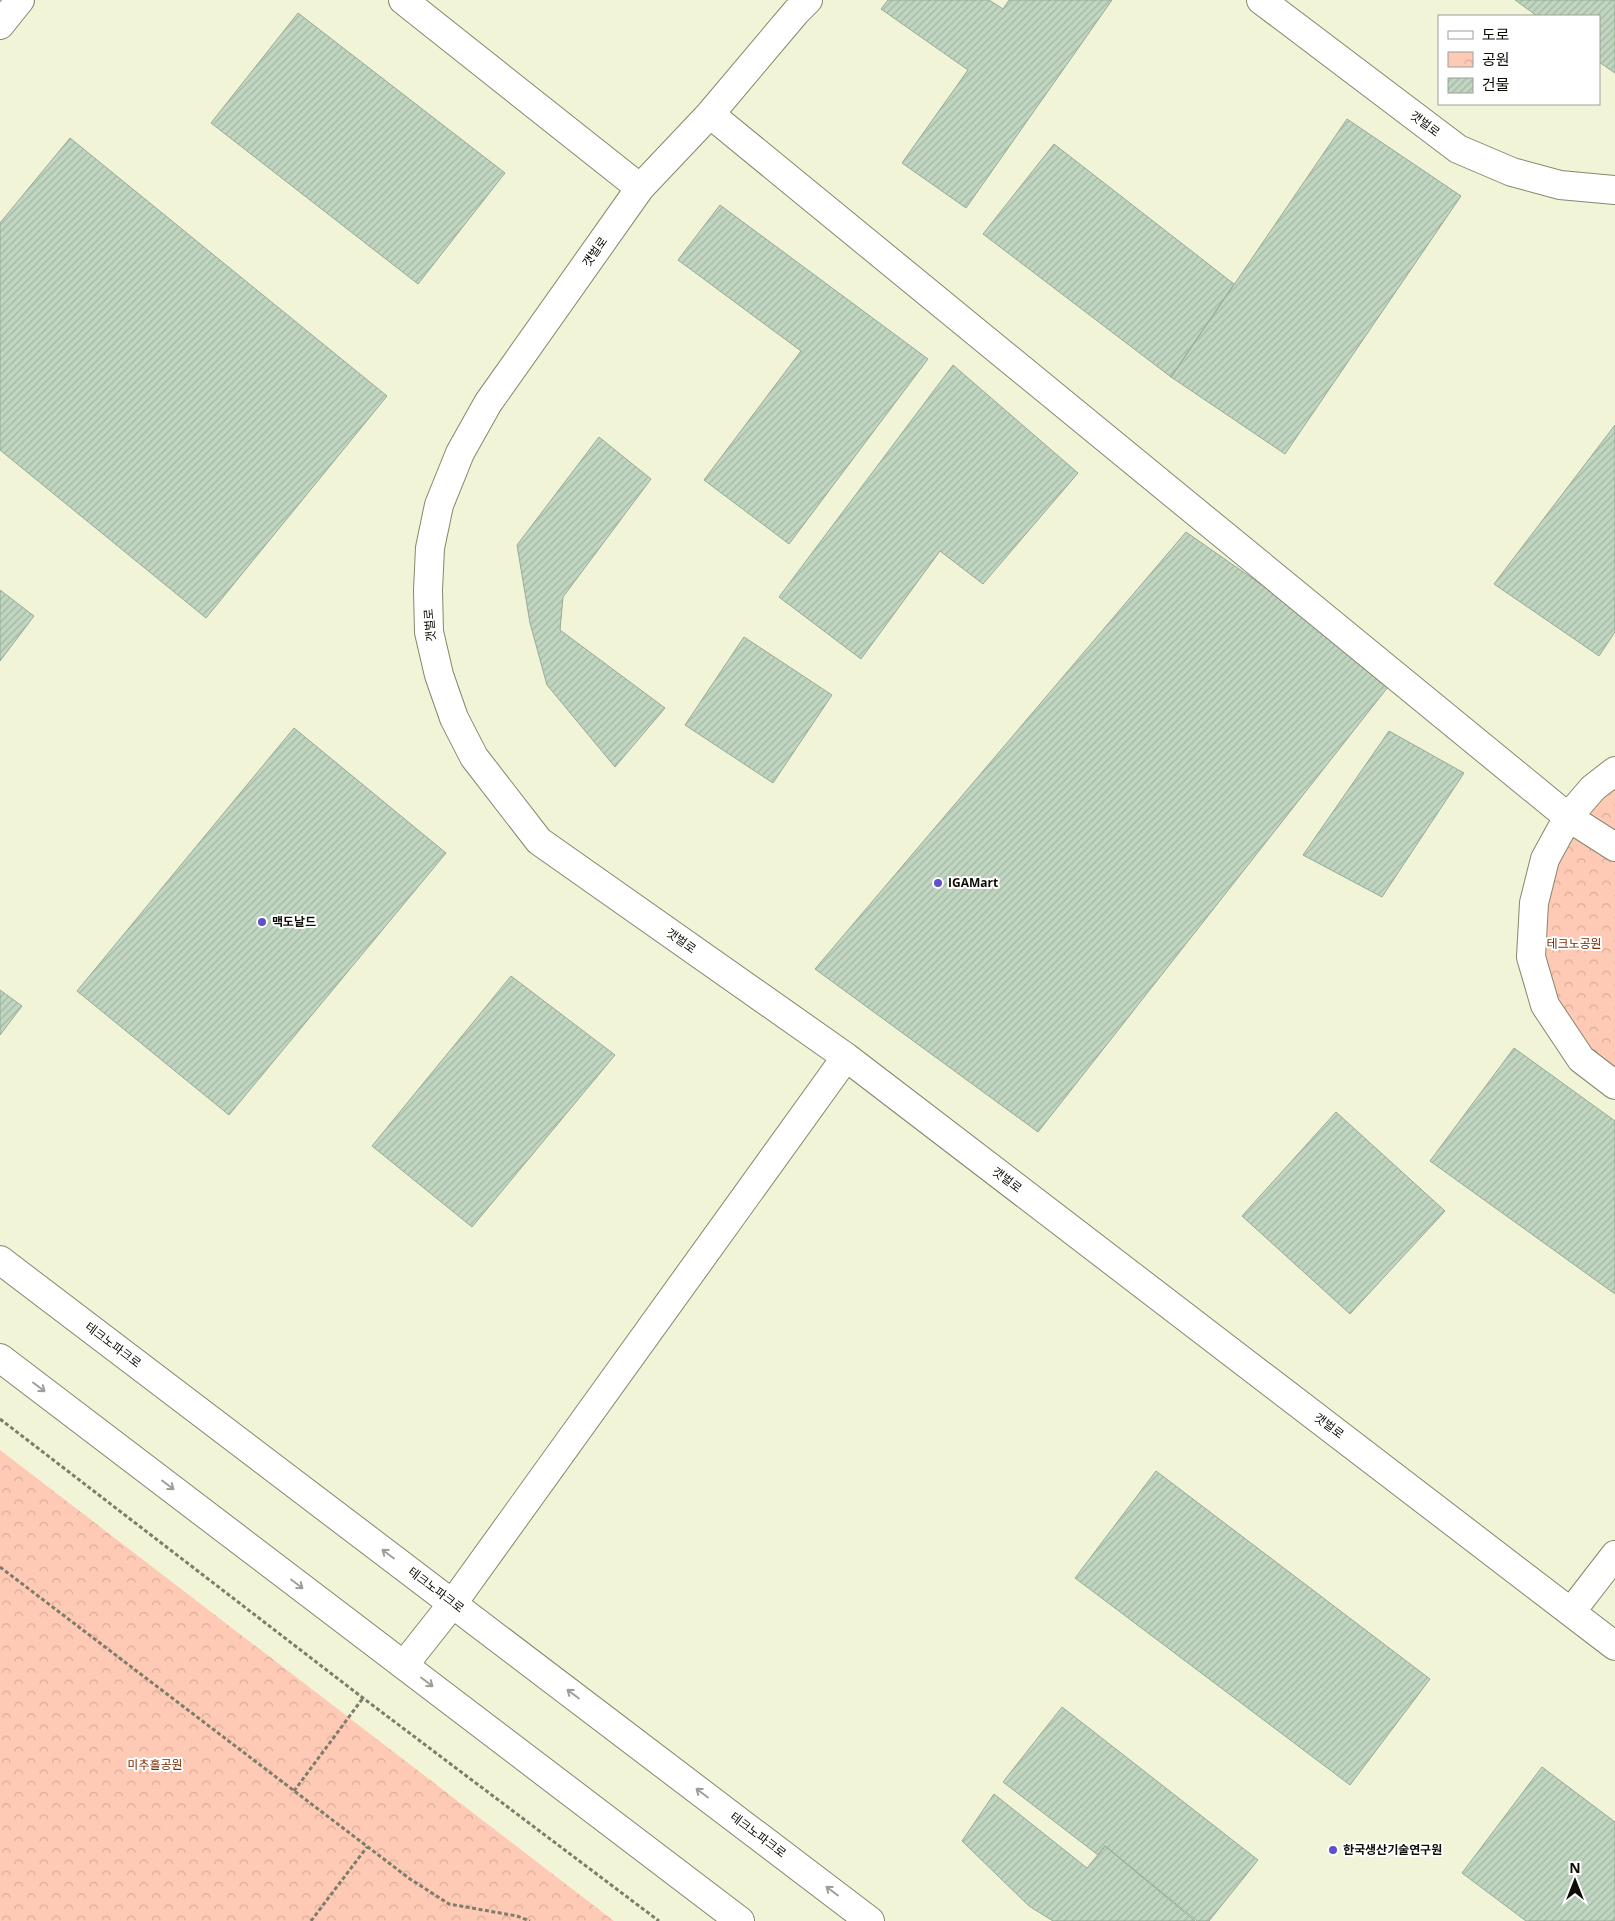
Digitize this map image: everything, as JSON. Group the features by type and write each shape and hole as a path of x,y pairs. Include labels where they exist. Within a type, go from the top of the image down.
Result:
{"street":[{"path":"0,25 20,0"},
{"path":"404,0 640,188"},
{"name":"갯벌로","path":"808,0 710,114 640,188 488,403 460,453 439,505 430,548 428,590 429,632 454,718 474,757 539,841 846,1057 1615,1646"},
{"name":"갯벌로","path":"1261,0 1458,149 1512,172 1550,182 1615,190"},
{"path":"710,114 1568,817 1615,847"},
{"path":"1615,771 1593,788 1568,817 1545,860 1534,903 1531,957 1544,1005 1581,1059 1615,1086"},
{"path":"404,1665 453,1603 846,1057"},
{"name":"테크노파크로","path":"0,1260 870,1921"},
{"path":"0,1358 740,1921"},
{"path":"1571,1612 1615,1555"}],"path":[{"path":"0,1419 363,1698 659,1921"},
{"path":"0,1567 410,1879 449,1904 517,1916 530,1921"},
{"path":"294,1791 363,1698"},
{"path":"310,1921 367,1847"}],"green space":[{"name":"테크노공원","path":"1615,771 1615,1085 1545,1005 1545,859"},
{"name":"미추홀공원","path":"0,1450 614,1921 0,1921"}],"building":[{"path":"888,0 989,0 1003,9 1009,0 1112,0 966,208 902,163 968,70 881,9"},
{"path":"1515,0 1615,0 1615,73 1600,63 1600,15 1536,15"},
{"path":"298,13 505,173 418,284 211,123"},
{"path":"1347,119 1461,196 1285,454 1171,377"},
{"path":"70,138 387,396 206,618 0,450 0,223"},
{"path":"1054,144 1234,284 1171,377 983,234"},
{"path":"720,205 928,359 789,544 704,480 801,351 678,260"},
{"path":"953,365 1078,473 983,584 940,551 861,659 779,597"},
{"path":"1615,425 1615,632 1599,656 1494,584"},
{"path":"599,437 651,479 563,597 560,630 665,708 615,767 547,685 530,623 517,545"},
{"path":"1186,532 1395,678 1038,1132 815,969"},
{"path":"0,590 34,616 0,661"},
{"path":"744,637 832,695 773,783 685,725"},
{"name":"맥도날드","path":"294,728 446,853 229,1115 77,991"},
{"path":"1389,731 1464,773 1382,897 1303,855"},
{"path":"511,976 615,1055 472,1227 372,1146"},
{"path":"0,990 22,1006 0,1035"},
{"path":"1514,1048 1615,1121 1615,1294 1430,1161"},
{"path":"1336,1112 1445,1211 1350,1314 1242,1216"},
{"path":"1156,1471 1430,1679 1350,1785 1075,1578"},
{"path":"1062,1707 1258,1860 1209,1921 1197,1921 1105,1846 1098,1855 1003,1782"},
{"path":"1542,1767 1615,1822 1615,1921 1526,1921 1462,1873"},
{"path":"994,1794 1087,1868 1105,1846 1195,1921 1053,1921 1029,1906 962,1841"}],"place":[{"name":"IGAMart","path":"938,883"},
{"name":"맥도날드","path":"262,922"},
{"name":"한국생산기술연구원","path":"1333,1850"}]}
